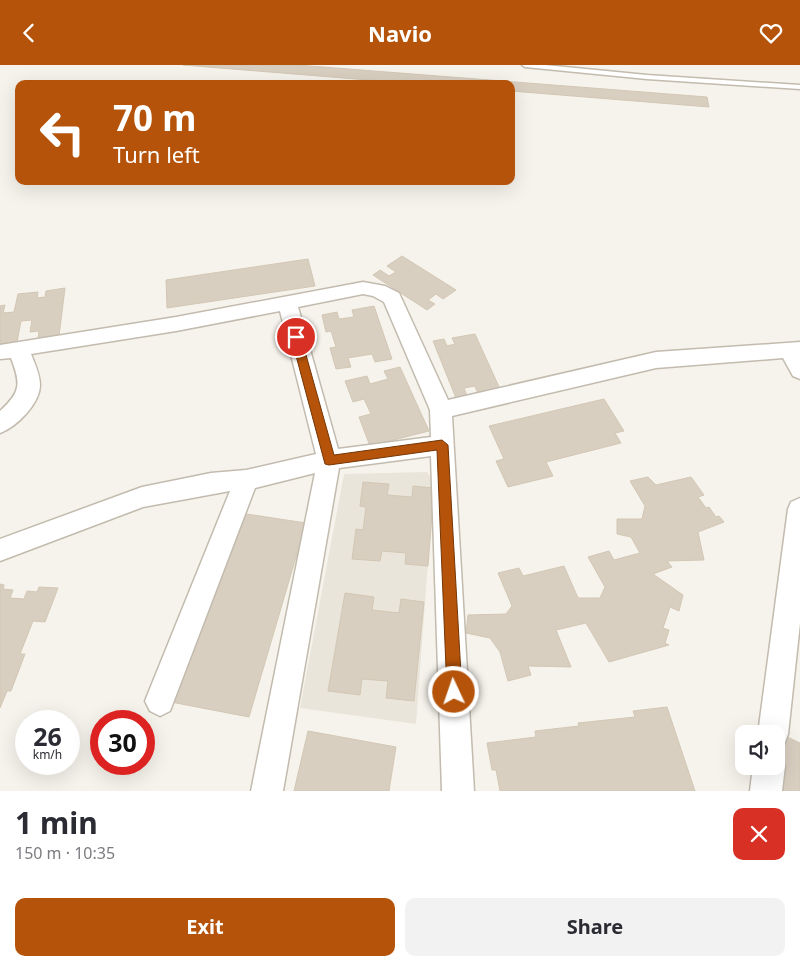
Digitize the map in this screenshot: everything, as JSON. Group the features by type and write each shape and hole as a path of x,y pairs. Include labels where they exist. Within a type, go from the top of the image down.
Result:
{"street":[{"path":"0,424 19,407 30,392 30,381 9,351 176,324 363,288 378,291 392,298 440,410 459,790"},
{"path":"267,791 329,460 287,302"},
{"path":"440,410 656,360 795,350 800,371"},
{"path":"0,550 142,497 211,483 246,480 329,460 442,445"},
{"path":"160,701 246,480"},
{"path":"774,725 800,508"},
{"path":"766,791 768,775"}],"lane":[{"path":"525,65 647,77 800,87"}],"shaded area":[{"path":"427,472 434,482 416,724 300,708 344,474"}],"building":[{"path":"183,65 297,65 489,80 368,80"},
{"path":"515,82 707,97 709,107 515,91"},
{"path":"402,256 456,290 443,299 436,294 428,300 435,304 427,310 373,275 380,270 389,276 396,272 387,266"},
{"path":"308,259 315,286 167,308 166,280"},
{"path":"65,288 59,336 38,339 39,331 30,332 32,320 21,321 17,342 0,344 0,306 5,305 3,313 14,312 18,294 38,292 37,298 45,297 46,291"},
{"path":"374,306 392,359 375,362 372,354 348,358 351,367 336,369 330,348 336,347 331,331 326,332 322,315 337,312 339,319 354,317 352,310"},
{"path":"475,334 500,389 478,394 475,386 464,388 467,396 456,398 433,341 444,339 447,346 455,344 452,338"},
{"path":"400,367 429,431 370,446 359,417 371,414 364,399 353,402 345,381 367,376 370,384 388,379 384,371"},
{"path":"604,399 624,431 615,433 621,443 546,462 553,476 508,487 496,461 504,459 489,426"},
{"path":"648,477 656,485 691,477 704,495 698,497 706,508 709,507 716,517 719,516 724,522 698,532 704,560 667,561 672,567 653,574 683,595 679,611 670,607 663,628 669,630 665,643 669,645 609,662 586,623 556,630 571,667 528,666 531,675 508,681 500,652 490,638 466,633 468,615 506,614 512,606 498,573 519,568 523,576 564,566 578,598 600,598 605,587 588,557 609,551 614,560 640,553 631,537 617,534 617,519 642,519 645,506 630,481"},
{"path":"363,482 389,484 387,495 412,497 413,486 434,488 428,566 405,564 406,553 382,551 380,561 352,559 356,529 363,530 366,507 360,506"},
{"path":"240,513 306,523 249,717 171,702"},
{"path":"0,584 4,585 3,589 13,590 10,598 24,599 27,591 37,592 39,587 58,588 45,622 33,621 20,654 25,654 11,691 7,691 0,708"},
{"path":"345,593 374,597 372,610 399,613 401,599 424,602 414,701 386,698 388,681 362,679 360,695 328,691"},
{"path":"667,707 695,791 500,791 496,770 492,770 487,743 536,737 535,731 579,726 578,723 635,717 633,711"},
{"path":"308,731 396,747 389,791 294,791"},
{"path":"785,736 800,743 800,791 776,791 779,775 785,775"}],"route":[{"path":"296,337 329,460 442,445 454,692"}]}
